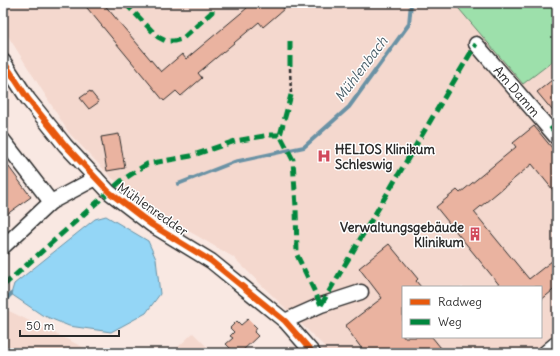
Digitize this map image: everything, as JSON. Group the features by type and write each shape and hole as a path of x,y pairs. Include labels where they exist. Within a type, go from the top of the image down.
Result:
{"street":[{"name":"Am Damm","path":"476,44 557,138"},
{"name":"Mühlenredder","path":"3,61 28,99 65,145 109,192 152,225 211,261 285,321 313,353"},
{"path":"3,140 51,202"},
{"path":"3,247 51,202 96,178"},
{"path":"285,321 321,305 361,292"},
{"path":"545,353 557,344"}],"path":[{"path":"290,68 291,95"}],"shaded area":[{"name":"HELIOS Klinikum Schleswig","path":"3,3 454,3 523,84 557,58 557,353 317,353 325,347 233,257 158,213 112,178 69,133 3,28"},
{"path":"3,308 95,353 3,353"},
{"path":"193,333 213,353 172,353"}],"green space":[{"path":"454,3 557,3 557,58 523,84"}],"water":[{"path":"106,216 148,241 156,259 160,294 146,313 111,332 69,326 42,315 11,294 14,284 95,219"}],"building":[{"path":"83,3 103,3 161,72 182,54 186,59 247,8 243,3 279,3 284,9 263,27 259,22 198,73 202,78 181,96 176,91 164,101"},
{"path":"557,76 557,116 537,92"},
{"path":"90,91 99,102 89,109 80,98"},
{"name":"Verwaltungsgebäude Klinikum","path":"534,126 557,154 557,195 532,164 474,212 529,279 557,257 557,287 542,299 542,286 500,286 436,207 457,190 460,193 516,147 513,143"},
{"path":"119,134 125,168 107,171 101,137"},
{"path":"3,159 31,197 3,217"},
{"path":"389,244 418,279 416,281 420,286 402,286 402,338 433,338 445,353 365,353 345,326 382,298 359,268"},
{"path":"248,319 257,328 254,332 258,336 240,353 235,353 226,344 233,338 230,336 234,332 230,328 237,321 241,325"}],"waterway":[{"name":"Mühlenbach","path":"178,184 234,162 304,147 349,107 409,24 411,3"},
{"path":"3,302 11,294"}],"marked path":[{"path":"125,3 158,37 166,41 182,39 212,12 212,3"},
{"path":"290,41 290,68"},
{"path":"321,305 476,44"},
{"path":"291,95 280,135 293,160 297,255 321,305"},
{"path":"550,130 557,125"},
{"path":"3,286 121,181 147,164 191,156 235,141 270,135 280,135"}],"cycle path":[{"path":"3,61 28,99 65,145 109,192 152,225 211,261 285,321 313,353"}],"place":[{"name":"HELIOS Klinikum Schleswig","path":"324,156"},
{"name":"Verwaltungsgebäude Klinikum","path":"475,234"}]}
